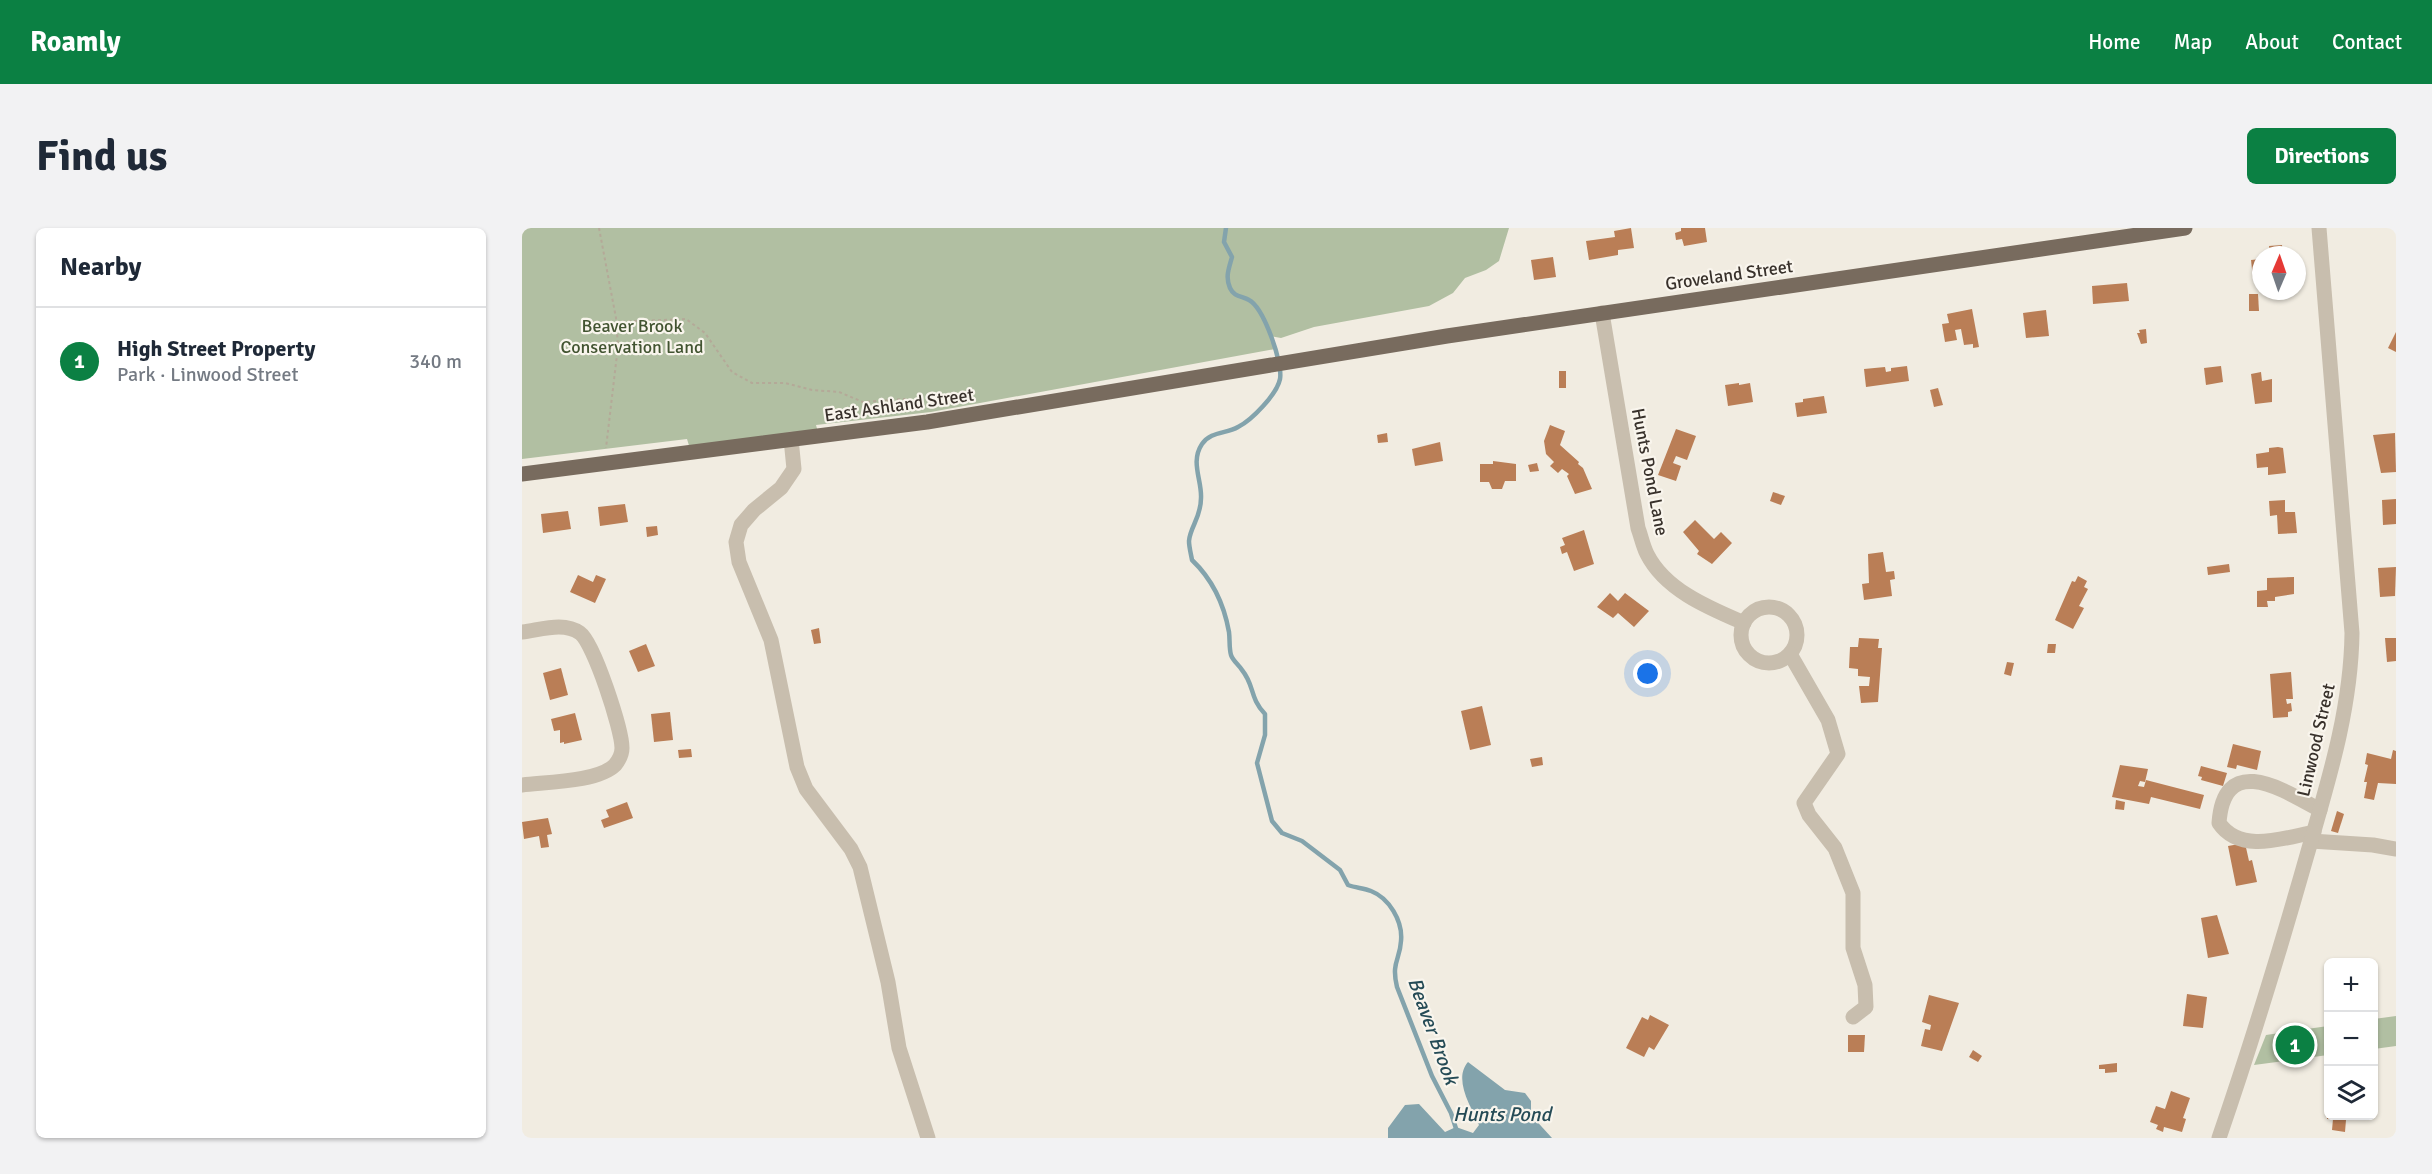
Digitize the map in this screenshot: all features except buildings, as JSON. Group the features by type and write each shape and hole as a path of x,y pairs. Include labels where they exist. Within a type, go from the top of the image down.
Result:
{"main road":[{"name":"Groveland Street","path":"1280,363 1602,313 2184,228"},
{"name":"East Ashland Street","path":"522,474 927,422 1280,363"}],"street":[{"name":"Linwood Street","path":"2219,1138 2275,966 2320,810 2348,698 2352,633 2319,228"},
{"name":"Hunts Pond Lane","path":"1602,313 1638,528 1647,555 1668,580 1698,603 1744,624"},
{"path":"791,439 794,469 781,488 754,510 741,525 736,542 739,562 771,640 797,767 806,789 851,849 860,867 888,982 899,1048 928,1138"},
{"path":"1762,608 1780,609 1788,614 1797,628 1795,646 1790,654 1775,663 1758,661 1745,649 1741,632 1744,624 1754,612 1762,608"},
{"path":"522,632 562,627 571,628 586,639 594,653 620,733 622,750 615,764 601,773 522,785"},
{"path":"1790,654 1828,720 1838,754 1804,803 1809,815 1835,848 1853,893 1853,948 1866,985 1866,1007 1853,1017"},
{"path":"2320,810 2282,789 2250,782 2234,783 2227,789 2222,801 2219,823 2223,828 2251,841 2262,843 2312,836 2396,849"}],"path":[{"path":"599,228 616,322 618,346 607,430 606,463"},
{"path":"616,322 686,319 705,333 732,372 752,383 784,383 812,390 838,392 853,400 864,402 904,399 919,406 927,422"}],"green space":[{"name":"Beaver Brook Conservation Land","path":"522,228 1509,228 1499,261 1486,270 1465,278 1453,293 1429,306 1314,327 1281,338 1270,336 1275,349 931,412 816,425 819,436 691,452 687,439 522,459"},
{"path":"2396,1016 2396,1046 2378,1048 2378,1018"},
{"path":"2324,1027 2324,1056 2254,1065 2266,1035"}],"water":[{"name":"Hunts Pond","path":"1468,1062 1505,1090 1525,1093 1531,1101 1531,1115 1552,1138 1388,1138 1388,1128 1405,1105 1419,1104 1445,1132 1456,1127 1473,1133 1479,1125 1468,1102 1462,1076"}],"waterway":[{"name":"Beaver Brook","path":"1226,228 1224,242 1232,257 1228,272 1230,288 1238,296 1249,300 1261,313 1279,361 1280,379 1269,399 1250,419 1233,429 1210,437 1202,444 1197,458 1201,498 1189,541 1192,560 1206,575 1216,593 1227,622 1231,655 1249,681 1256,702 1265,714 1265,735 1257,763 1272,821 1282,833 1302,841 1340,870 1348,885 1378,894 1394,911 1401,933 1395,972 1397,987 1432,1076 1451,1113 1459,1138"}],"place":[{"name":"High Street Property","path":"2295,1045"}]}
